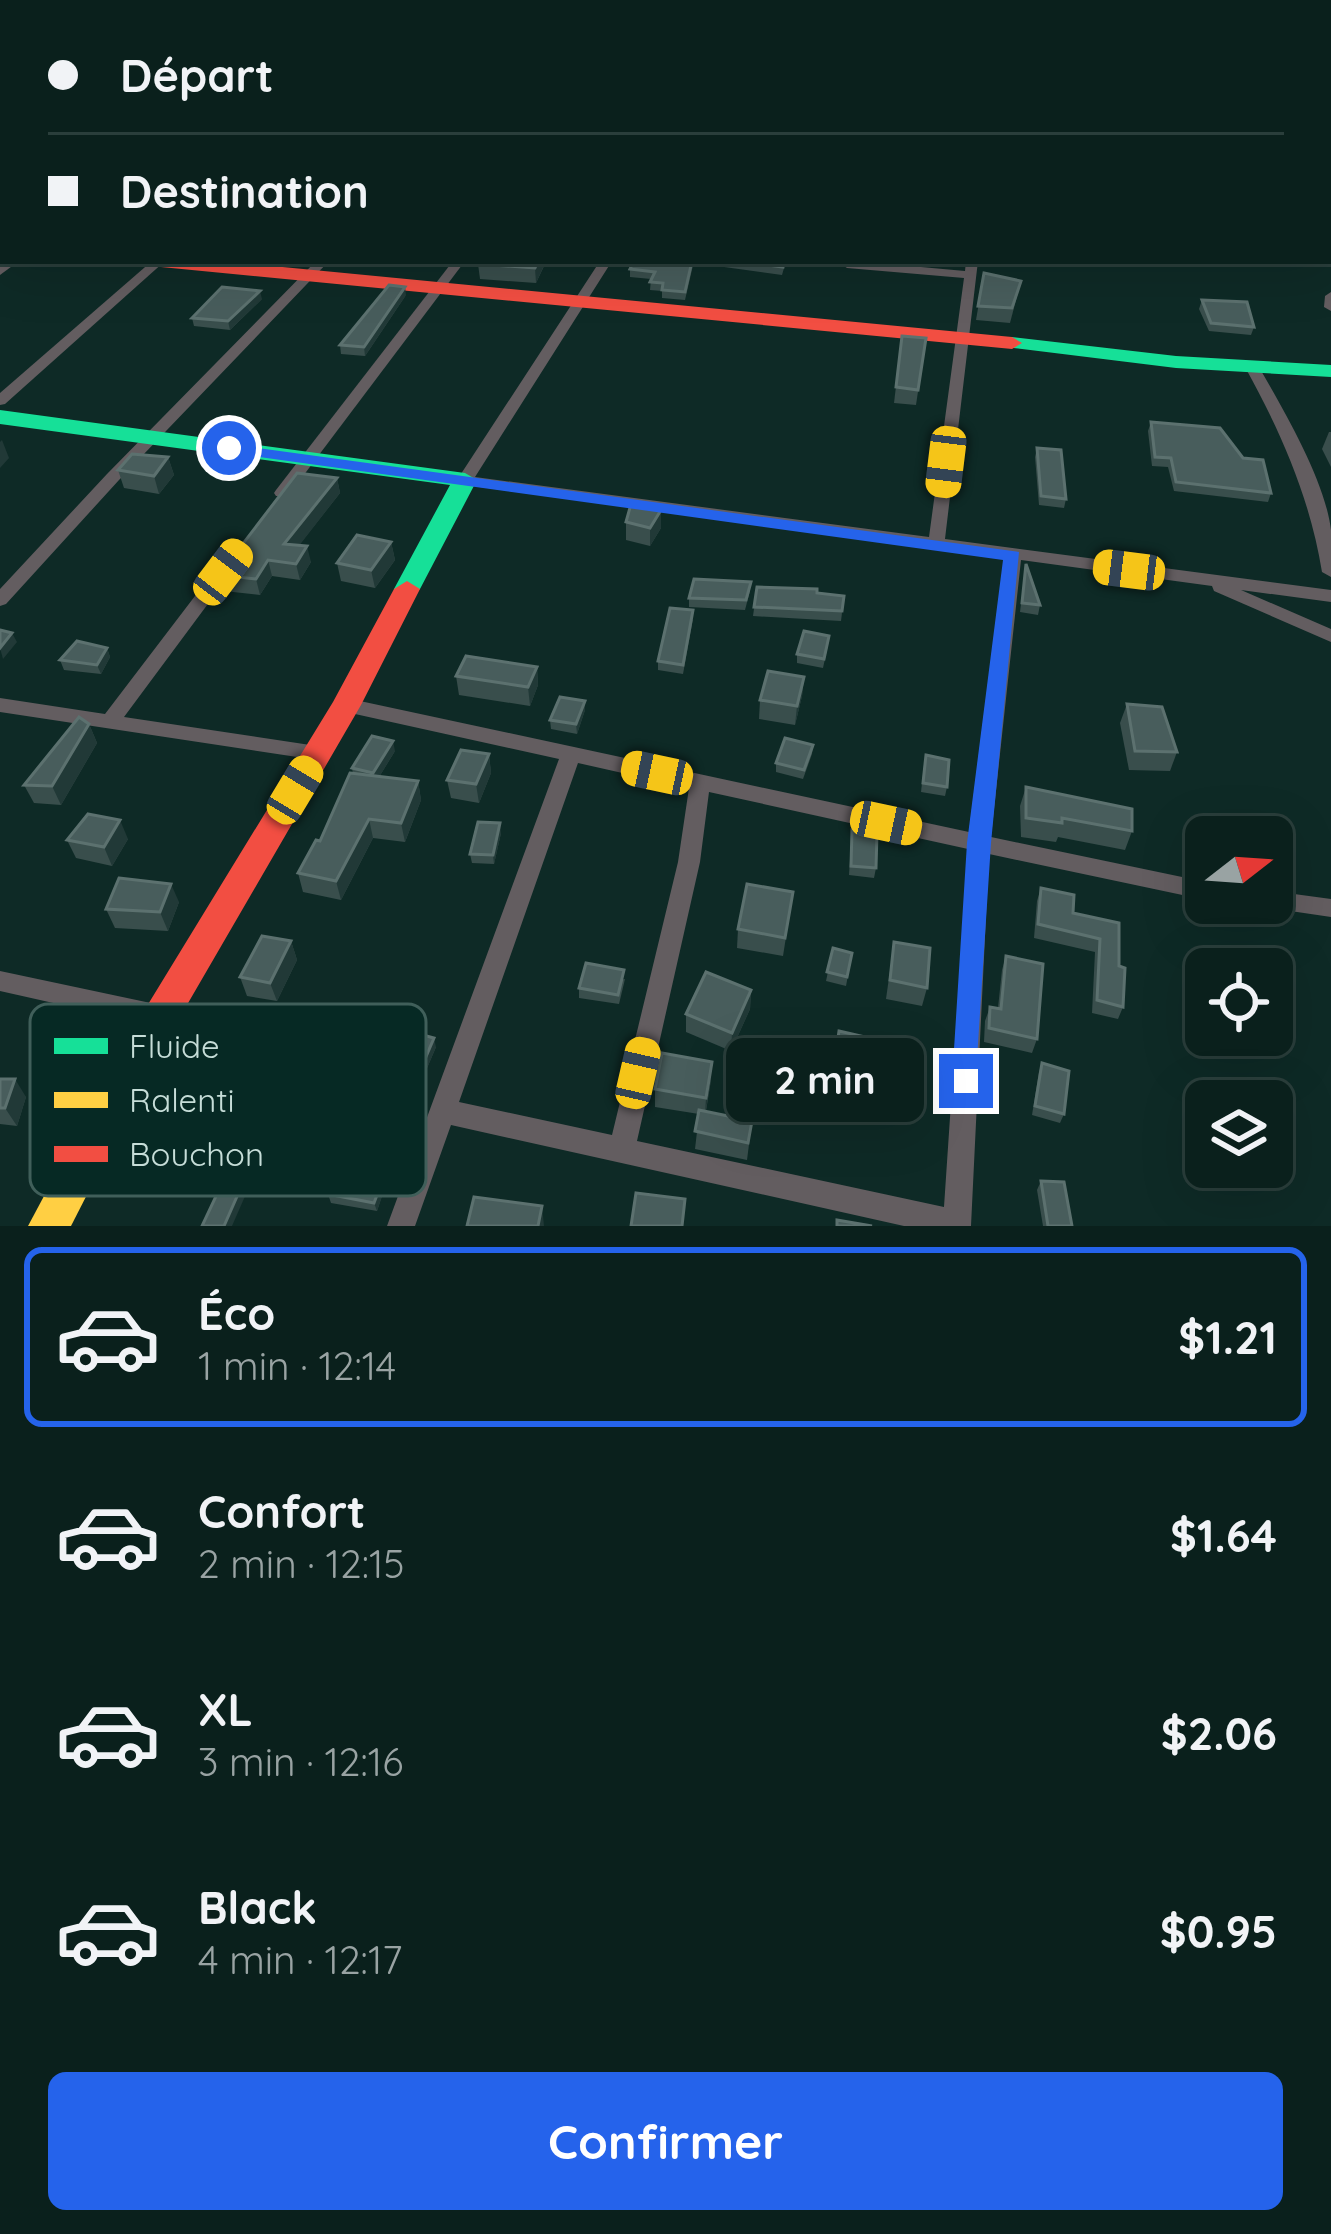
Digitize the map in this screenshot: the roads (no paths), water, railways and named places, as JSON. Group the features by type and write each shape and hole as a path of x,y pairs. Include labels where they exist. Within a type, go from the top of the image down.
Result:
{"street":[{"path":"0,401 157,264"},
{"path":"227,264 317,268 439,288 1331,371"},
{"path":"266,515 457,264"},
{"path":"167,1004 346,705 465,480 604,264"},
{"path":"847,264 971,268 936,545"},
{"path":"0,600 317,268"},
{"path":"1331,296 1331,307"},
{"path":"1252,367 1291,434 1331,572"},
{"path":"0,417 1331,596"},
{"path":"110,722 251,534"},
{"path":"444,1112 957,1225 979,843 1013,556"},
{"path":"1206,580 1331,636"},
{"path":"0,705 317,753"},
{"path":"346,705 1185,887"},
{"path":"426,1160 571,754"},
{"path":"621,1152 688,862 700,782"},
{"path":"1293,903 1331,908"},
{"path":"0,981 105,1004"},
{"path":"50,1226 66,1196"},
{"path":"401,1226 412,1196"}]}
